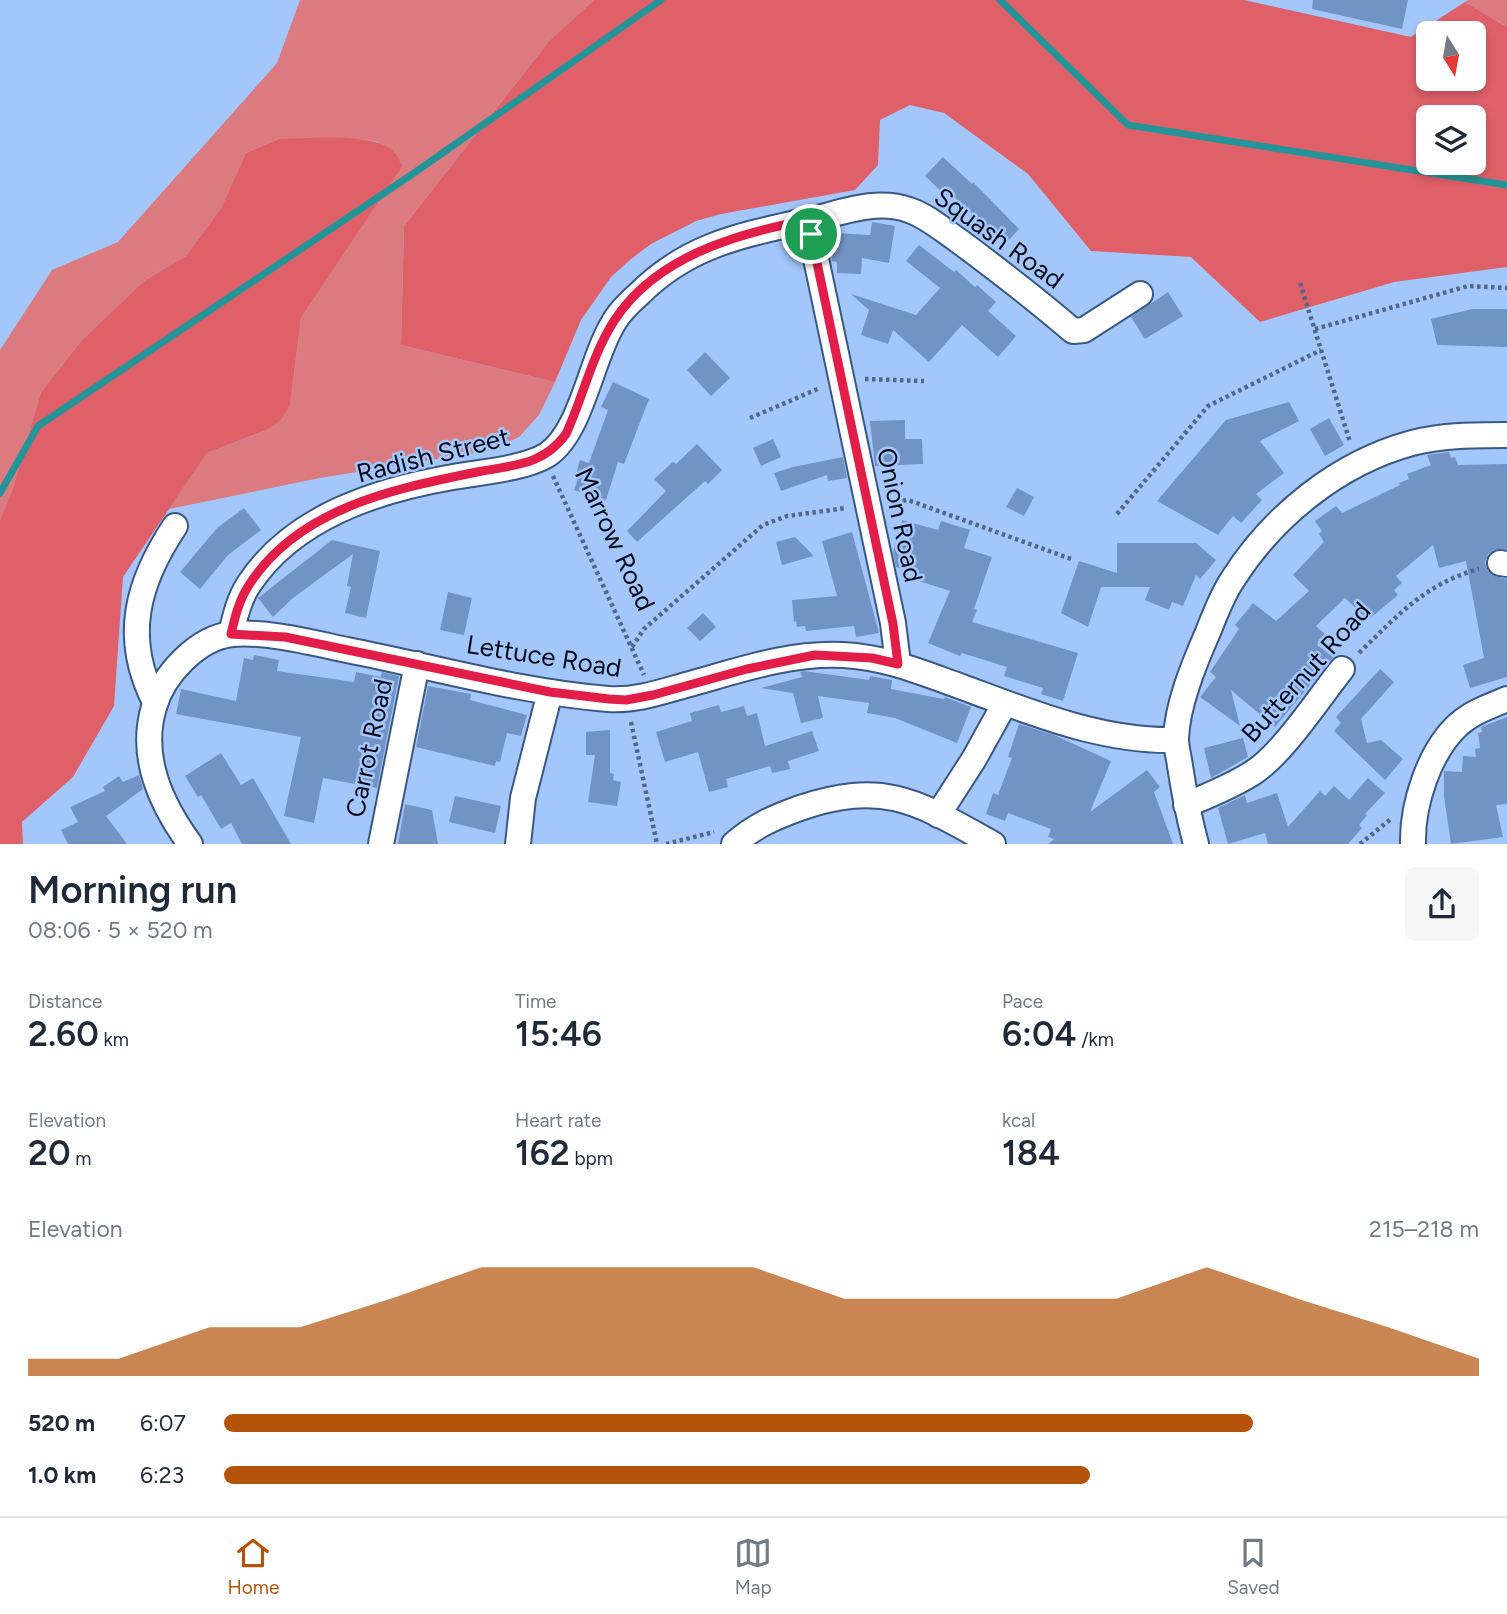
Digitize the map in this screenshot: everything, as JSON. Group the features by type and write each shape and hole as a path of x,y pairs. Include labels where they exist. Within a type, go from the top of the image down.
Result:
{"street":[{"name":"Squash Road","path":"808,220 874,206 895,205 912,211 1017,283 1073,331 1084,330 1140,294"},
{"name":"Onion Road","path":"808,220 893,624 898,664"},
{"name":"Marrow Road","path":"544,456 557,447 566,434 600,349 615,320 649,283 670,266 730,239 770,227 808,220"},
{"path":"1196,844 1186,805 1176,740 1189,678 1232,580 1279,522 1327,483 1357,465 1412,443 1449,436 1507,435"},
{"name":"Radish Street","path":"231,634 237,609 248,586 270,556 313,523 401,489 520,465 544,456"},
{"path":"155,702 145,681 140,661 139,608 143,585 156,554 175,526"},
{"name":"Lettuce Road","path":"190,844 165,804 154,778 148,735 155,702 166,681 184,660 213,640 231,634 285,637 550,692 626,700 790,658 842,655 898,664 1005,703 1117,736 1150,741 1176,740"},
{"name":"Carrot Road","path":"381,844 417,664"},
{"name":"Butternut Road","path":"1186,805 1256,771 1274,755 1342,669"},
{"path":"518,844 523,798 550,692"},
{"path":"1413,844 1417,797 1438,751 1464,720 1507,699"},
{"path":"938,815 974,759 1005,703"},
{"path":"734,844 769,819 813,804 861,794 906,800 993,844"}],"path":[{"path":"1300,283 1357,465"},
{"path":"1315,329 1468,286 1507,288"},
{"path":"1117,514 1208,406 1321,350"},
{"path":"750,418 841,380 924,381"},
{"name":"Marrow Road","path":"544,456 632,647 644,629 763,525 787,516 908,500 1074,560"},
{"name":"Butternut Road","path":"1342,669 1412,600 1454,575 1504,564"},
{"path":"626,700 657,844"}],"shaded area":[{"path":"300,0 594,0 550,40 404,226 401,345 555,382 539,415 519,437 492,450 320,478 169,509 207,453 264,431 290,405 301,318 403,166 394,152 377,142 361,139 279,139 246,153 221,208 186,256 144,281 82,340 41,392 13,488 0,520 0,350 52,270 118,242 277,63"},
{"path":"594,0 1244,0 1411,37 1416,34 1416,91 1486,91 1486,21 1436,21 1465,2 1507,27 1507,267 1394,282 1260,322 1191,257 1091,251 1028,174 944,113 910,105 880,120 878,165 855,190 696,221 651,244 631,259 611,277 581,320 555,382 401,345 404,226 550,40"},
{"path":"1507,0 1507,27 1465,2"},
{"path":"340,138 371,141 394,152 403,166 301,318 290,405 281,420 264,431 207,453 123,577 114,706 73,777 22,822 23,844 0,844 0,520 13,488 41,392 82,340 144,281 186,256 221,208 246,153 279,139"}],"building":[{"path":"1313,0 1408,0 1402,29 1312,9"},
{"path":"943,157 972,184 973,182 1019,229 1005,244 950,193 946,196 925,176"},
{"path":"872,222 895,226 889,263 862,258 861,274 837,273 837,262 832,261 834,233 870,235"},
{"path":"919,245 954,272 956,270 975,287 977,285 996,302 988,311 1016,336 998,357 962,325 929,362 893,330 888,344 861,335 869,310 851,294 916,315 940,288 906,261"},
{"path":"1168,292 1183,316 1145,339 1131,317"},
{"path":"1472,309 1507,309 1507,347 1437,345 1431,319"},
{"path":"705,352 730,378 711,396 687,370"},
{"path":"613,382 649,399 624,464 618,462 606,500 574,490 580,460 589,463 608,410 601,407"},
{"path":"1289,402 1299,421 1260,441 1284,473 1256,494 1262,500 1241,523 1233,516 1218,535 1157,501 1226,420"},
{"path":"1329,418 1344,445 1325,456 1310,429"},
{"path":"905,420 905,439 922,439 923,464 875,466 870,421"},
{"path":"773,439 781,457 761,466 753,448"},
{"path":"697,444 722,470 708,484 705,481 637,542 627,531 666,491 654,479 673,462 676,464"},
{"path":"1449,452 1458,465 1507,464 1507,549 1494,550 1488,554 1485,562 1491,575 1507,579 1507,677 1470,688 1463,665 1484,658 1466,561 1439,568 1433,545 1396,576 1402,583 1394,590 1398,595 1368,620 1345,598 1316,626 1326,635 1317,645 1333,657 1275,727 1231,690 1240,726 1200,697 1216,677 1210,672 1239,629 1235,625 1253,603 1276,621 1309,591 1293,575 1324,542 1319,534 1322,531 1315,521 1336,506 1342,513 1400,485 1399,483 1409,479 1407,474 1431,465 1427,455"},
{"path":"843,457 847,478 828,481 827,475 781,491 774,473 793,467"},
{"path":"1017,488 1034,497 1024,516 1006,507"},
{"path":"244,508 261,530 228,555 200,589 180,572 217,528"},
{"path":"902,520 938,530 941,521 970,530 964,548 992,557 972,622 1078,653 1063,701 1041,694 1043,688 1004,676 1007,667 962,653 960,656 928,643 950,591 919,581 922,575 896,567 893,552"},
{"path":"852,532 879,633 856,637 854,626 806,631 805,626 797,627 792,600 837,596 822,541"},
{"path":"795,537 814,556 782,565 776,542"},
{"path":"332,540 380,551 366,618 345,613 351,587 347,586 353,554 293,598 273,617 258,598"},
{"path":"1117,543 1196,543 1216,560 1200,579 1196,575 1183,606 1172,602 1169,610 1145,600 1150,587 1101,587 1088,627 1061,613 1079,561 1117,573"},
{"path":"448,592 472,598 464,635 440,630"},
{"path":"703,613 716,627 700,641 687,628"},
{"path":"254,655 279,660 277,671 354,682 356,672 381,677 382,672 399,676 377,788 323,778 314,823 284,816 301,737 176,714 181,689 236,701 244,658 253,660"},
{"path":"1380,669 1394,682 1361,719 1367,743 1381,740 1403,759 1385,780 1334,731 1341,723 1336,717"},
{"path":"800,672 869,680 870,676 892,680 891,689 944,699 945,697 971,707 957,743 895,718 867,713 869,703 818,696 823,718 801,723 793,693 761,688 802,677"},
{"path":"428,686 471,694 470,700 527,715 521,736 507,733 500,762 496,761 495,766 416,747"},
{"path":"719,705 721,712 744,706 747,716 757,713 765,746 812,731 819,751 788,761 790,769 772,773 770,766 726,779 728,787 709,792 698,752 665,762 656,732 692,721 690,713"},
{"path":"1507,717 1507,804 1496,805 1503,837 1451,844 1444,797 1444,771 1462,772 1463,756 1476,757 1475,749 1480,748 1478,733 1482,732 1481,727"},
{"path":"1019,724 1054,735 1111,761 1090,812 1147,770 1160,787 1154,792 1173,844 1048,844 1054,839 1048,837 1051,829 1008,813 1005,821 986,814 993,793 998,795 1012,758 1008,757"},
{"path":"610,730 610,773 614,774 613,780 621,782 617,806 588,802 595,755 586,755 586,732"},
{"path":"1243,738 1248,757 1211,778 1204,748"},
{"path":"221,753 241,785 253,778 291,844 242,844 231,823 221,829 201,795 198,797 185,776"},
{"path":"139,775 143,789 106,816 127,844 68,844 61,830 78,822 70,807 105,791 103,787 119,776 123,782"},
{"path":"1368,778 1385,793 1365,814 1367,815 1359,825 1362,828 1348,844 1268,844 1265,833 1228,844 1218,808 1245,795 1247,803 1277,793 1288,827 1320,791 1325,796 1334,786 1349,800"},
{"path":"455,796 501,806 495,833 449,822"},
{"path":"405,804 432,810 438,844 398,844"}],"waterway":[{"path":"0,493 38,426 414,173 661,0"},
{"path":"1000,0 1128,125 1507,185"}],"route":[{"path":"808,220 811,234 893,624 898,664 842,655 790,658 626,700 550,692 285,637 231,634 237,609 248,586 270,556 313,523 401,489 520,465 544,456 557,447 577,411 604,340 615,320 649,283 670,266 730,239 770,227 808,220"}]}
